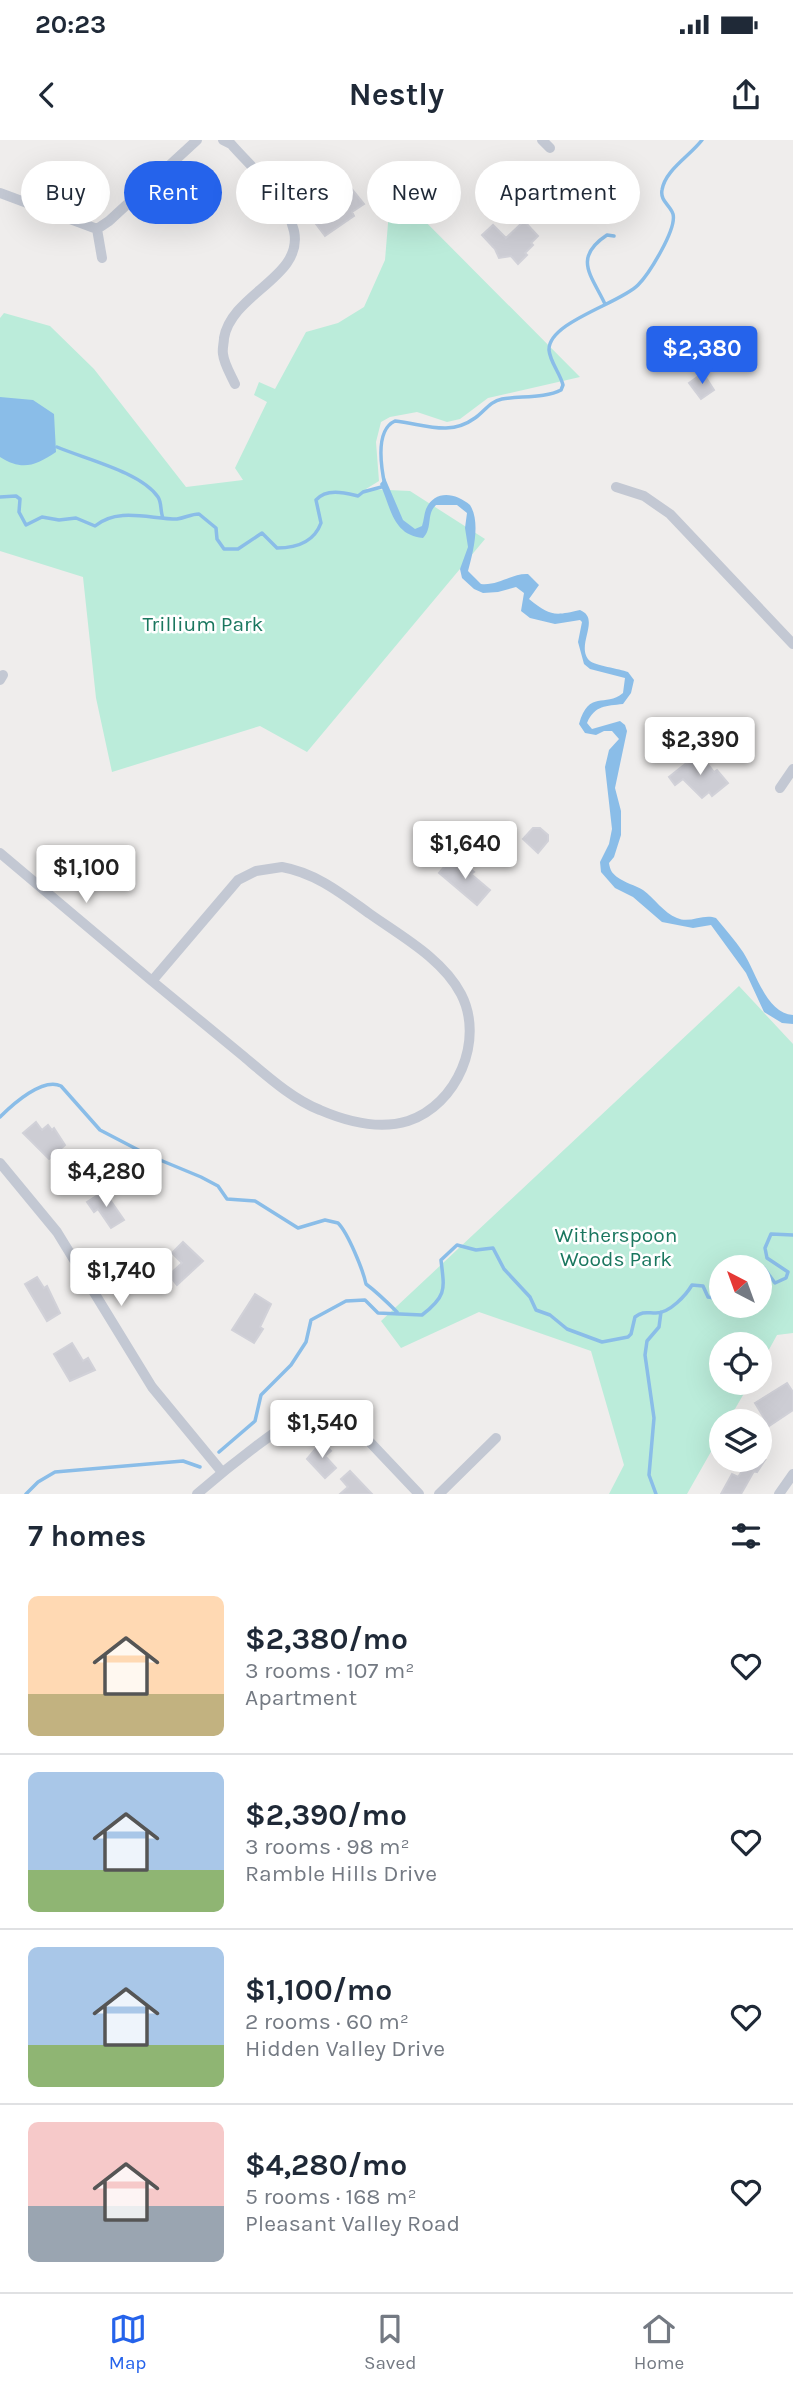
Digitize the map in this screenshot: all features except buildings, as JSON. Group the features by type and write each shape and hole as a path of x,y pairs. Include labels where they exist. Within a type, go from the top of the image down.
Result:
{"street":[{"path":"97,229 197,140"},
{"path":"223,140 231,144 281,203 294,228 296,244 288,263 239,306 226,326 222,353 235,384"},
{"path":"0,193 97,229"},
{"path":"97,229 102,258"},
{"path":"616,487 644,496 670,514 793,644"},
{"path":"780,788 793,769"},
{"path":"0,853 152,981 288,1090 317,1109 345,1120 368,1124 389,1125 409,1121 427,1112 444,1097 457,1080 468,1051 467,1008 457,986 442,968 337,891 299,870 268,868 238,880 152,981"},
{"path":"0,1163 57,1232 152,1387 222,1472"},
{"path":"197,1494 222,1472 309,1413 327,1409 348,1419 419,1494"},
{"path":"439,1494 496,1438"},
{"path":"779,1494 793,1474"}],"green space":[{"name":"Trillium Park","path":"388,224 428,224 580,377 488,398 460,419 447,422 417,412 390,417 381,422 376,442 379,481 366,489 410,491 485,539 307,752 260,726 112,772 96,698 83,577 0,551 0,318 4,313 50,326 94,369 186,487 243,480 235,468 267,402 254,395 259,382 275,389 306,332 338,323 364,307 385,260"},
{"name":"Witherspoon Woods Park","path":"739,986 793,1044 793,1333 777,1335 772,1344 772,1332 709,1332 709,1395 743,1395 735,1409 709,1409 709,1455 687,1494 609,1494 624,1465 591,1351 479,1312 401,1348 381,1321"}],"water":[{"path":"0,397 33,400 54,414 56,452 28,465 15,464 0,457"},
{"path":"385,478 403,520 415,529 422,526 425,511 435,498 452,496 470,505 476,529 468,571 481,584 528,574 539,585 529,599 536,605 553,613 580,610 586,614 589,626 585,648 590,661 628,672 634,680 631,693 623,704 597,710 587,723 592,729 620,721 627,731 615,788 621,811 621,835 614,857 609,863 611,869 620,879 643,890 677,918 716,918 743,952 769,999 784,1013 793,1015 793,1024 782,1023 764,1012 746,973 711,925 693,928 662,922 633,897 615,888 601,872 600,862 609,844 612,829 605,767 609,750 619,739 612,731 596,735 585,733 579,724 588,706 623,693 625,678 590,669 584,664 578,642 582,622 580,620 555,624 530,618 521,611 524,593 516,587 483,593 462,578 460,569 468,547 465,528 467,513 457,505 436,505 423,538 405,532 394,519 380,484"}],"waterway":[{"path":"0,497 16,496 20,499 19,512 26,525 42,517 59,520 76,518 95,526 104,520 124,515 177,519 199,514 216,528 217,539 224,549 238,549 262,533 277,548 304,543 314,535 321,523 316,500 320,496 336,492 358,496 385,486 381,459 382,441 384,432 395,421 436,428 456,427 475,418 498,400 540,396 561,390 563,385 549,350 552,340 572,322 629,292 643,279 661,251 673,221 673,214 662,197 664,183 702,140"},
{"path":"605,304 591,276 588,260 596,243 607,235 614,236"},
{"path":"57,447 139,480 158,497 163,518"},
{"path":"0,1117 37,1088 54,1084 61,1086 100,1130 218,1186 227,1199 255,1201 298,1228 325,1220 338,1223 355,1252 366,1284 397,1312"},
{"path":"766,1255 765,1248 771,1234 793,1235"},
{"path":"219,1452 255,1421 261,1395 291,1365 306,1342 311,1320 346,1301 365,1300 378,1313 422,1315 440,1296 443,1284 441,1260 457,1245 476,1250 493,1248 504,1269 530,1297 536,1310 550,1315 567,1329 602,1342 628,1337 635,1317 643,1313 667,1310 682,1298 692,1285 703,1286 709,1297"},
{"path":"772,1261 788,1272 786,1278 775,1283 772,1279"},
{"path":"656,1494 649,1475 654,1418 645,1355 647,1341 659,1327 661,1312"},
{"path":"26,1494 38,1482 55,1472 183,1461 200,1467"}]}
